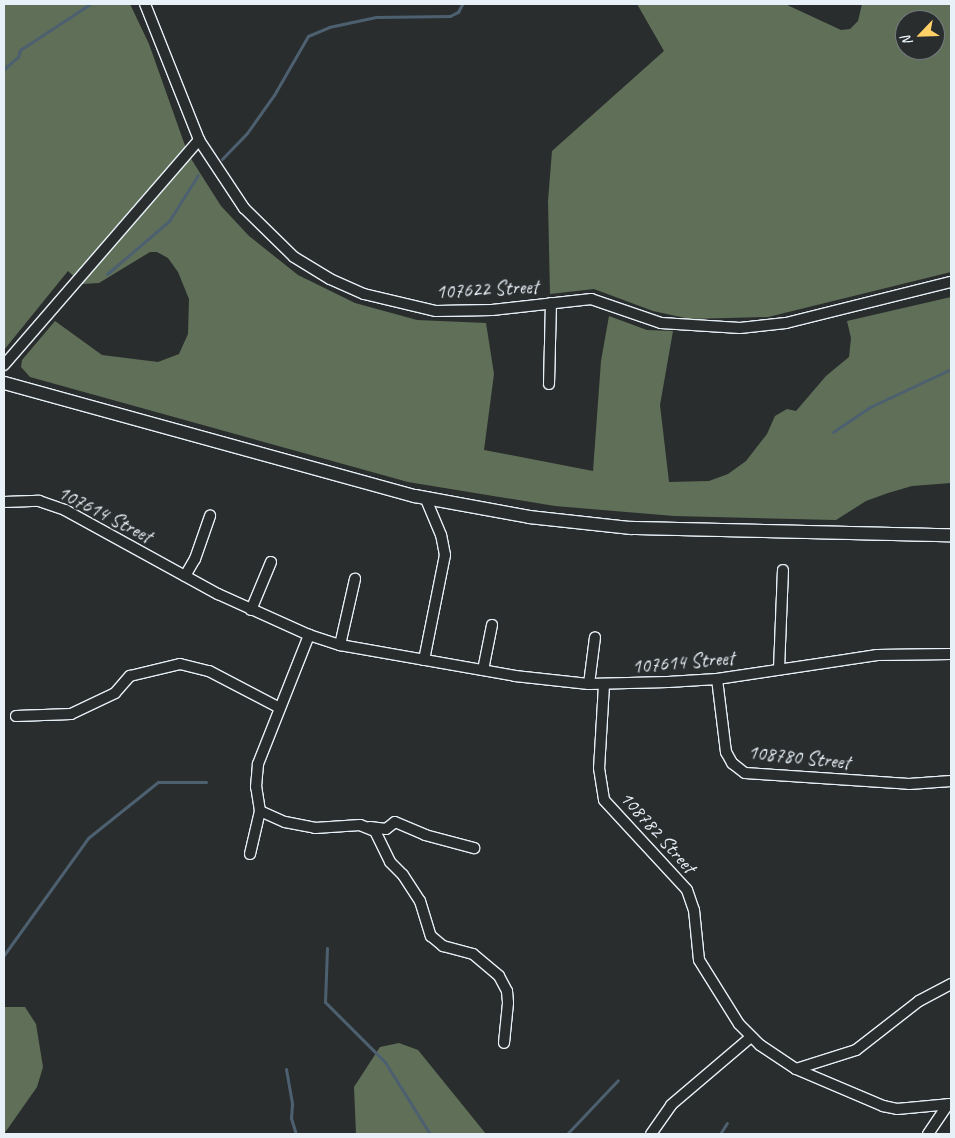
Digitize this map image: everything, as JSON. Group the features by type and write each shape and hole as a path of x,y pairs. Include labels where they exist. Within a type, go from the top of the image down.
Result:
{"main road":[{"path":"4,383 425,497 529,517 630,528 951,535"}],"street":[{"name":"107622 Street","path":"146,4 199,140 258,224 294,257 347,288 398,305 436,311 492,310 591,299 649,320 676,325 757,327 786,323 951,282"},
{"path":"4,365 199,140"},
{"path":"549,384 551,303"},
{"path":"424,660 445,555 441,535 425,497"},
{"name":"107614 Street","path":"4,502 39,501 60,508 251,610 308,635 340,646 483,670 604,685 717,679 877,655 951,654"},
{"path":"185,576 195,559 210,516"},
{"path":"251,610 271,562"},
{"path":"780,669 783,570"},
{"path":"340,646 355,579"},
{"path":"483,670 492,625"},
{"path":"250,854 260,811 258,764 278,707 308,635"},
{"path":"589,684 595,637"},
{"path":"16,716 71,714 115,693 130,676 180,664 209,671 278,707"},
{"name":"108780 Street","path":"717,679 726,752 732,763 745,773 909,784 951,781"},
{"name":"108782 Street","path":"604,685 599,768 604,800 610,811 654,852 687,890 694,910 699,960 733,1015 751,1037 796,1069 882,1106 897,1109 949,1104"},
{"path":"260,811 285,822 315,828 366,826 386,829 395,822 425,835 474,848"},
{"path":"366,826 376,831 390,862 403,875 420,901 431,936 443,946 473,954 499,976 507,990 508,1003 504,1043"},
{"path":"796,1069 856,1050 919,1001 951,984"},
{"path":"651,1134 671,1105 751,1037"},
{"path":"928,1134 949,1104"}],"green space":[{"path":"4,4 130,4 149,44 188,154 221,206 249,236 298,275 355,303 417,320 486,323 494,374 484,450 593,471 601,361 609,316 647,330 673,331 660,405 669,482 709,481 728,474 746,461 767,434 775,416 787,409 796,411 826,376 849,357 851,338 847,321 951,297 951,483 912,486 888,493 866,501 836,520 674,516 555,506 408,482 30,377 21,367 22,360 55,321 102,355 158,362 179,354 188,334 189,299 178,272 168,258 157,252 150,252 99,283 82,284 68,271 4,350"},
{"path":"637,4 785,4 841,30 850,29 858,21 862,4 951,4 951,272 768,317 690,319 653,311 594,289 550,294 548,201 552,151 664,51"},
{"path":"4,1007 25,1007 36,1024 43,1067 37,1087 4,1134"},
{"path":"399,1043 418,1050 486,1134 356,1134 354,1087 380,1047"}],"waterway":[{"path":"4,69 18,57 20,50 90,4"},
{"path":"222,159 247,133 274,95 308,36 329,27 376,17 450,16 458,12 462,4"},
{"path":"107,274 169,221 198,175"},
{"path":"833,432 870,407 951,369"},
{"path":"4,955 88,838 158,782 206,782"},
{"path":"327,948 325,1002 385,1062 430,1134"},
{"path":"286,1069 292,1104 291,1118 296,1134"},
{"path":"567,1134 618,1080"},
{"path":"720,1134 727,1123"}]}
